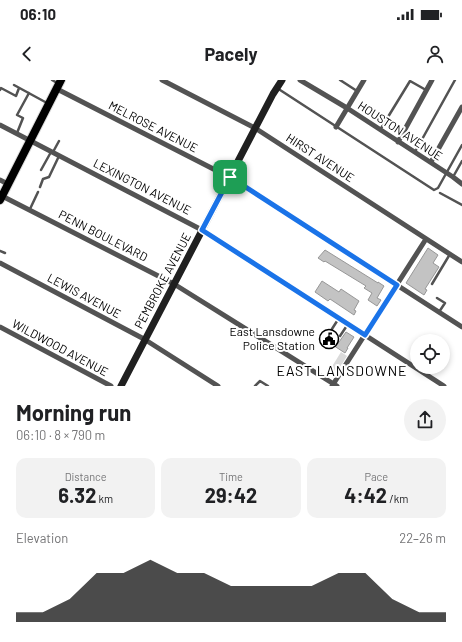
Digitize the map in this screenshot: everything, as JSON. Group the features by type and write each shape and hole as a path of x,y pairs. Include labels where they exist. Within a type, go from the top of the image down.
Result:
{"main road":[{"path":"1,198 49,104 57,83"}],"street":[{"name":"HIRST AVENUE","path":"162,80 256,128 462,262"},
{"name":"PEMBROKE AVENUE","path":"121,386 144,339 276,88 282,80"},
{"name":"HOUSTON AVENUE","path":"300,80 432,162 462,184"},
{"path":"336,126 364,80"},
{"path":"398,142 432,80"},
{"name":"MELROSE AVENUE","path":"57,83 230,177 462,327"},
{"path":"432,162 462,107"},
{"name":"LEXINGTON AVENUE","path":"1,126 202,230 444,386"},
{"path":"0,180 8,184"},
{"name":"PENN BOULEVARD","path":"1,198 29,210 174,284 334,385"},
{"path":"334,385 426,239"},
{"name":"LEWIS AVENUE","path":"0,263 144,339 218,386"},
{"name":"WILDWOOD AVENUE","path":"0,327 111,386"}],"lane":[{"path":"340,80 357,91"},
{"path":"415,152 455,80"},
{"path":"380,130 410,81 427,90"},
{"path":"14,85 49,104"},
{"path":"0,90 1,88 16,96 20,88"},
{"path":"276,88 434,190 438,188 462,145"},
{"path":"16,133 23,118 17,115 29,93"},
{"path":"41,170 59,141"},
{"path":"40,186 44,179 49,177 59,156"},
{"path":"453,177 462,161"},
{"path":"29,210 38,192"},
{"path":"440,193 462,205"},
{"path":"0,251 5,253"},
{"path":"432,284 450,254"},
{"path":"437,298 445,303 439,312"},
{"path":"330,332 339,318"},
{"path":"340,336 348,324"},
{"path":"255,386 260,381 268,386"}],"shaded area":[{"path":"341,352 347,356 334,377 328,373"}],"building":[{"path":"428,248 438,255 433,263 439,267 425,289 427,290 424,295 406,283"},
{"path":"325,250 384,286 377,298 381,300 377,306 368,300 372,293 364,288 366,286 318,258"},
{"path":"322,281 339,292 341,289 359,301 354,310 356,311 354,315 330,299 328,301 315,292"},
{"path":"346,332 354,337 345,353 322,338 326,333 339,342"}],"place":[{"name":"East Lansdowne Police Station","path":"329,339"}],"district":[{"name":"EAST LANSDOWNE","path":"342,371"}],"route":[{"path":"230,177 397,285 365,335 202,230 230,177"}]}
